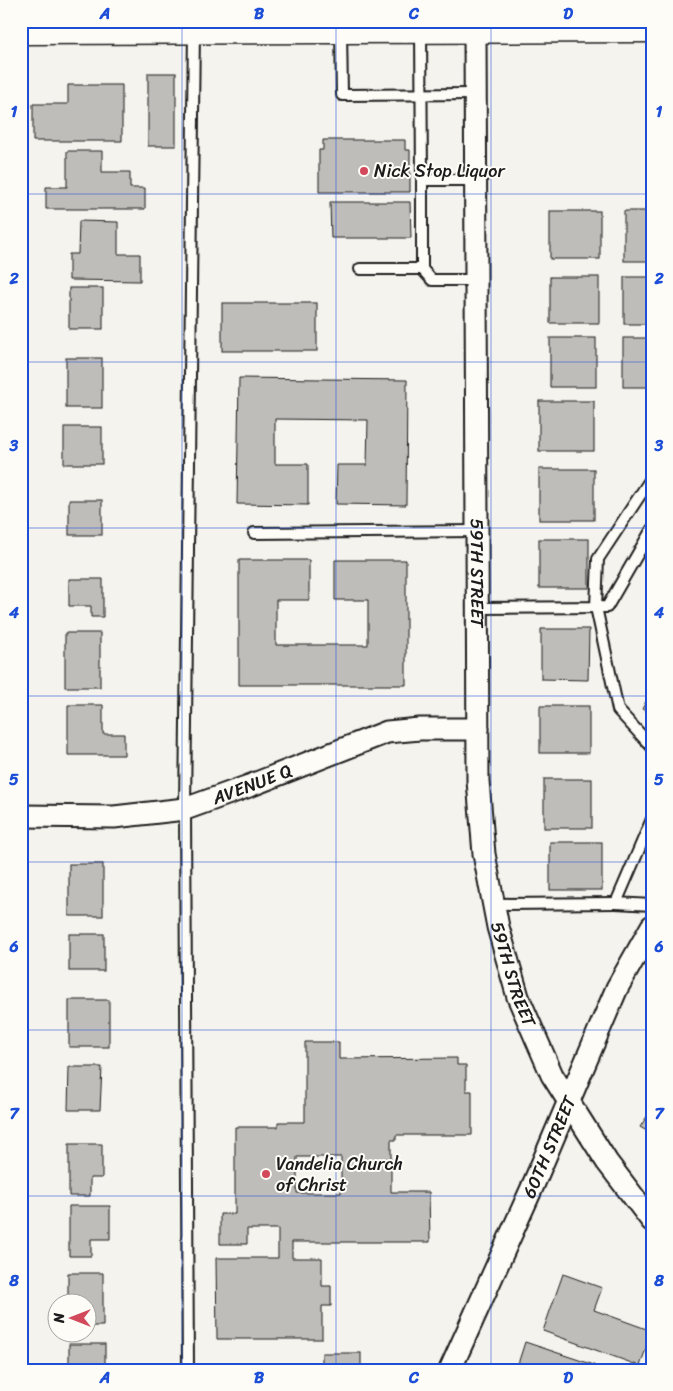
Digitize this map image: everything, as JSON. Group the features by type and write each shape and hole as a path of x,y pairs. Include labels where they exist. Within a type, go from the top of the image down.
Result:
{"street":[{"path":"21,30 341,25 421,28 475,28 514,25 652,28"},
{"name":"59TH STREET","path":"475,28 478,781 484,854 498,926 518,997 552,1075 607,1162 652,1221"},
{"name":"AVENUE Q","path":"21,816 114,817 185,809 387,732 420,729 478,729"},
{"name":"60TH STREET","path":"450,1370 531,1190 617,988 652,926"}],"lane":[{"path":"341,25 342,95 475,94"},
{"path":"180,27 188,1370"},
{"path":"421,28 422,269 432,280 476,280"},
{"path":"422,180 476,180"},
{"path":"360,269 422,269"},
{"path":"652,477 598,559 596,607 618,710 652,747"},
{"path":"478,608 607,607 652,529"},
{"path":"254,533 477,531"},
{"path":"616,903 652,819"},
{"path":"494,904 616,903 652,905"}],"building":[{"path":"148,73 176,73 176,146 148,146"},
{"path":"68,85 122,85 122,141 33,141 33,104 68,104"},
{"name":"Nick Stop Liquor","path":"323,140 405,140 405,150 410,150 410,192 319,192 319,150 323,150"},
{"path":"67,151 102,151 102,172 130,172 130,188 145,188 145,209 46,209 46,187 67,187"},
{"path":"330,202 410,202 411,238 331,238"},
{"path":"550,211 600,211 600,259 550,259"},
{"path":"624,211 652,211 652,261 624,261"},
{"path":"79,221 118,222 118,254 140,254 140,281 69,280 69,254 78,254"},
{"path":"550,277 599,277 599,323 550,323"},
{"path":"624,277 652,277 652,324 624,324"},
{"path":"69,288 103,288 103,329 69,329"},
{"path":"222,303 317,303 317,351 222,351"},
{"path":"550,338 596,338 596,387 550,387"},
{"path":"623,338 652,338 652,387 623,387"},
{"path":"66,358 102,358 102,408 66,408"},
{"path":"239,378 407,380 406,505 336,504 337,465 367,465 368,420 275,419 275,464 308,464 308,505 237,504"},
{"path":"539,401 594,401 594,451 539,451"},
{"path":"64,427 102,427 102,464 64,464"},
{"path":"539,469 594,469 594,520 539,520"},
{"path":"69,500 102,500 102,535 69,535"},
{"path":"539,539 589,539 589,588 539,588"},
{"path":"239,560 309,560 309,600 276,600 276,645 368,645 368,600 335,600 335,560 406,560 406,685 239,685"},
{"path":"69,579 103,579 103,617 91,617 91,606 69,606"},
{"path":"541,629 589,629 588,680 541,679"},
{"path":"65,633 100,633 100,687 65,687"},
{"path":"652,690 652,714 642,709"},
{"path":"68,705 103,705 103,734 124,734 124,755 68,755"},
{"path":"540,706 589,706 589,753 540,753"},
{"path":"544,779 592,779 592,828 544,828"},
{"path":"550,842 602,842 602,890 550,890"},
{"path":"69,864 103,864 103,916 69,916"},
{"path":"69,934 104,934 104,971 69,971"},
{"path":"69,1000 109,1000 109,1047 69,1047"},
{"name":"Vandelia Church of Christ","path":"305,1042 339,1042 339,1059 457,1058 457,1065 466,1065 466,1091 472,1091 472,1135 396,1135 396,1140 391,1140 391,1192 429,1192 430,1242 292,1242 292,1258 322,1258 322,1286 331,1286 331,1306 322,1306 322,1339 217,1339 216,1258 278,1258 278,1229 247,1229 247,1244 220,1244 220,1214 235,1214 235,1127 278,1127 278,1122 305,1122","holes":["297,1157 341,1157 341,1193 297,1193"]},
{"path":"69,1067 102,1067 100,1110 68,1110"},
{"path":"652,1109 652,1134 640,1127"},
{"path":"69,1144 102,1144 102,1178 90,1178 90,1196 69,1196"},
{"path":"69,1206 110,1206 110,1239 91,1239 91,1256 69,1256"},
{"path":"68,1273 103,1273 103,1326 98,1326 98,1294 68,1294"},
{"path":"563,1274 602,1288 594,1310 652,1331 640,1366 543,1331"},
{"path":"525,1342 594,1365 592,1370 516,1370"},
{"path":"69,1344 105,1344 105,1370 69,1370"},
{"path":"322,1353 361,1353 361,1370 322,1370"}],"place":[{"name":"Nick Stop Liquor","path":"364,171"},
{"name":"Vandelia Church of Christ","path":"266,1174"}]}
